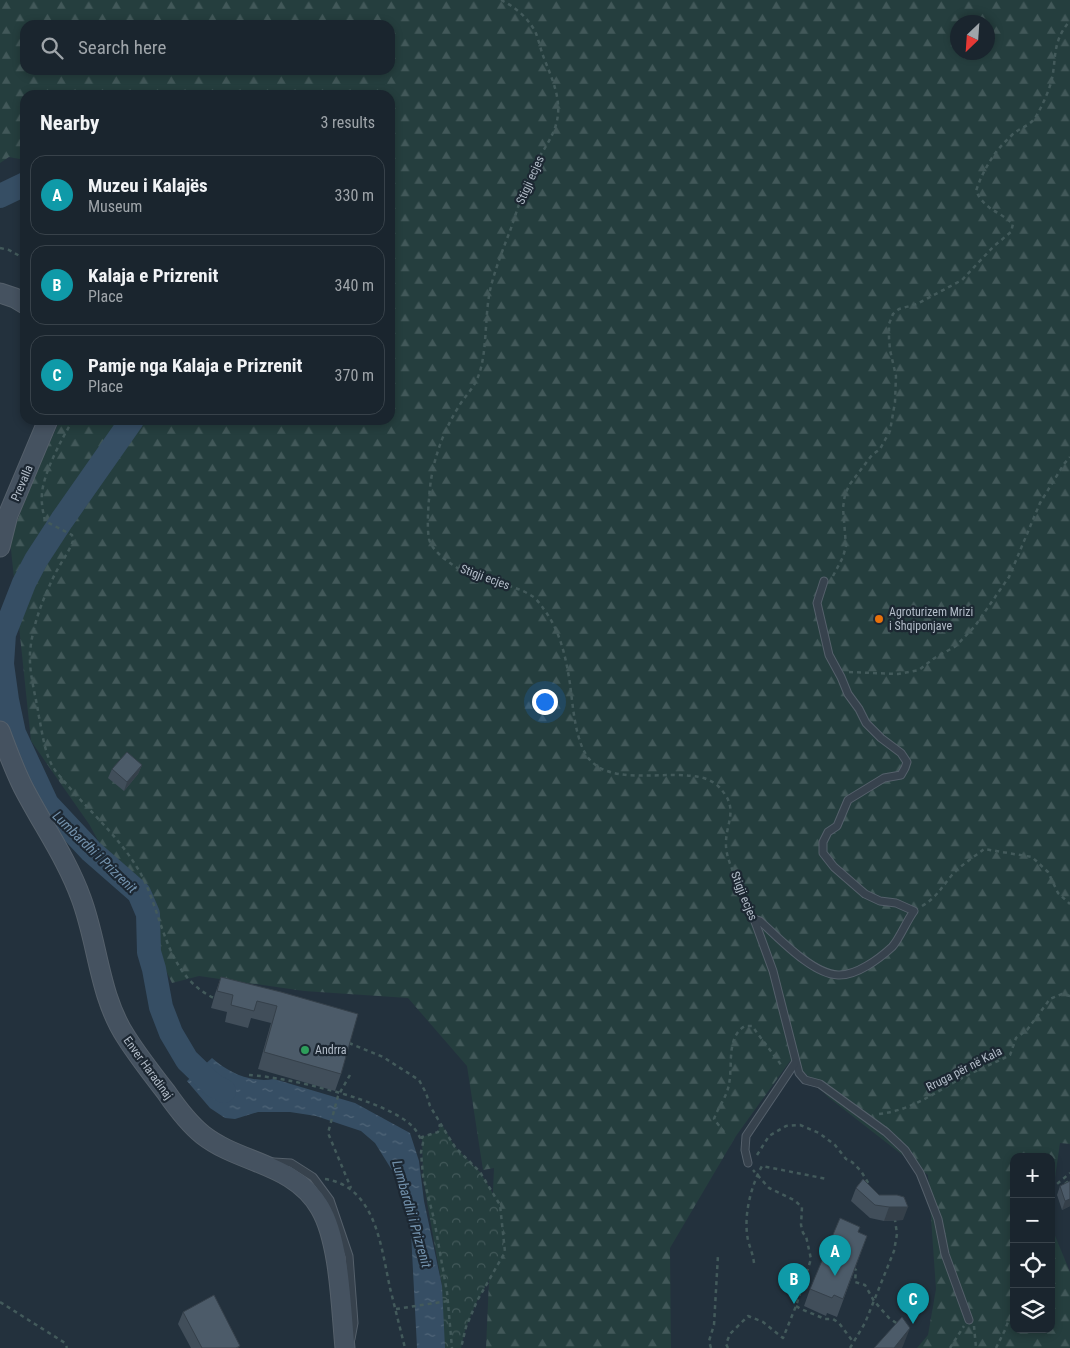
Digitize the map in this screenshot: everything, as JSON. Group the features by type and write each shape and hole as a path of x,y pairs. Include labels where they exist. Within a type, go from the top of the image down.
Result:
{"main road":[{"path":"0,293 20,301"},
{"name":"Prevalla","path":"0,547 8,515 46,425"},
{"name":"Enver Haradinaj","path":"0,732 23,786 67,866 81,896 100,973 110,1003 124,1035 186,1120 212,1141 291,1178 308,1192 320,1208 336,1258 345,1348"}],"lane":[{"path":"754,918 760,921 790,950 825,972 839,975 863,968 893,946 914,911 896,903 880,901 865,894 834,868 822,854 822,842 828,832 836,826 848,800 884,778 901,774 906,762 901,753 881,738 866,723 859,708 848,694 841,677 828,655 817,603 824,581"},
{"name":"Stigji ecjes","path":"754,918 773,971 795,1063"},
{"path":"748,1163 745,1150 746,1136 795,1063"},
{"path":"795,1063 805,1080 820,1084 886,1132 905,1150 920,1173 938,1219 945,1254 969,1320"},
{"path":"259,1162 291,1163 313,1177 330,1200 349,1256 354,1323 350,1348"}],"path":[{"name":"Stigji ecjes","path":"501,0 511,5 523,15 535,32 552,81 558,113 555,129 549,143 537,160 522,195 491,287 478,377 450,422 434,461 429,500 429,540 435,552 467,574 506,584 533,596 543,607 555,626 561,641 576,727 584,750 591,761 605,771 618,774 696,777 711,781 718,786 727,798 730,807 731,820 726,844 729,860 754,918"},
{"path":"824,581 833,576 843,557 846,546 843,508 845,494 850,484 872,455 880,449 890,431 895,402 896,376 889,338 889,324 893,314 899,309 917,304 962,280 994,246 1011,232 1012,224 1004,215 993,211 985,205 976,191 987,164 1011,134 1033,122 1039,112 1052,81 1053,62 1060,33 1070,22"},
{"path":"0,248 9,250 20,256"},
{"path":"70,425 55,452 42,492 42,509 45,521 72,535 73,541 45,594 36,622 30,654 31,672 49,761 56,773 97,816 135,865 150,895 170,950 179,967 194,985 208,995 223,1002"},
{"path":"841,677 850,671 898,674 919,670 933,659 956,646 975,626 1009,577 1040,504 1070,456"},
{"path":"914,911 930,902 953,874 984,849 1032,857 1048,872 1058,893 1070,904"},
{"name":"Rruga për në Kala","path":"868,1120 878,1115 907,1109 966,1075 1010,1055 1016,1038 1027,1030 1050,999 1062,994 1070,996"},
{"path":"724,1132 714,1119 729,1084 734,1037 741,1028 752,1026 782,1066 789,1072"},
{"path":"341,1041 383,1057 419,1080 430,1106 455,1147 480,1172 500,1205 505,1252 477,1301 466,1326 461,1348"},
{"path":"350,1075 339,1094 328,1133 352,1190"},
{"path":"250,1076 266,1076 339,1094 355,1096 396,1115 413,1126 423,1143"},
{"path":"441,1124 438,1132 422,1138 421,1152 423,1176 434,1219 448,1301 452,1348"},
{"path":"728,1348 726,1344 730,1334 748,1316 763,1322 783,1338 796,1306 810,1260 806,1236 802,1226 802,1207 794,1200 769,1188 748,1163 758,1154 769,1136 786,1126 800,1125 819,1133 835,1145 846,1159 861,1171 873,1189"},
{"path":"754,1263 753,1252 748,1239 747,1220 750,1200 757,1175 762,1166 827,1179"},
{"path":"1055,1186 1070,1173"},
{"path":"313,1177 332,1180 352,1190 360,1198 375,1222 405,1348"},
{"path":"1065,1184 1070,1180"},
{"path":"850,1348 865,1323 894,1251 897,1234 895,1220"},
{"path":"711,1348 709,1341 714,1325 718,1255"},
{"path":"848,1266 856,1270 855,1282 865,1285 874,1300 889,1318 902,1327"},
{"path":"396,1310 448,1301"},
{"path":"0,1302 65,1343 67,1348"},
{"path":"796,1306 825,1319 833,1319 839,1323 854,1343"},
{"path":"996,1348 1010,1317"},
{"path":"950,1348 969,1320 974,1324 976,1348"}],"green space":[{"path":"0,0 1070,0 1070,1144 1060,1143 1055,1177 1055,1153 1010,1153 1010,1333 1055,1333 1055,1236 1070,1272 1070,1348 917,1348 928,1335 936,1289 928,1175 828,1097 806,1074 790,1061 736,1136 670,1248 671,1348 486,1348 494,1168 483,1170 467,1066 408,998 304,991 199,976 172,983 141,919 89,824 31,741 10,540 33,479 58,425 395,425 395,90 20,90 20,159 9,157 0,163"},
{"path":"441,1123 455,1147 480,1172 500,1205 504,1239 505,1252 477,1301 466,1327 461,1348 442,1348 442,1286 423,1176 422,1137 438,1132"}],"water":[{"path":"212,1058 241,1076 257,1080 274,1079 355,1103 410,1133 419,1161 424,1201 442,1286 445,1348 417,1348 411,1232 403,1193 395,1175 375,1143 361,1131 316,1116 290,1112 258,1112 235,1119 225,1118 210,1108 187,1081"}],"building":[{"path":"127,752 142,765 127,782 112,769"},
{"path":"221,977 358,1014 341,1074 264,1052 277,1006 257,1001 254,1011 231,1005 233,995 217,991"},
{"path":"863,1179 879,1195 904,1197 908,1207 875,1205 856,1188"},
{"path":"1070,1181 1070,1199 1065,1201 1060,1186"},
{"path":"840,1218 860,1227 858,1232 867,1236 843,1299 834,1295 832,1298 810,1289"},
{"path":"214,1295 240,1346 236,1348 202,1348 183,1312"},
{"path":"902,1317 910,1328 894,1348 874,1348"}],"waterway":[{"name":"Lumbardhi i Prizrenit","path":"0,196 20,186"},
{"name":"Lumbardhi i Prizrenit","path":"128,425 62,520 36,560 24,583 4,634 2,664 7,700 14,733 47,804 91,851 139,893 148,914 149,952 161,1007 171,1033 187,1060 213,1085 224,1091"}],"place":[{"name":"Agroturizem Mrizi i Shqiponjave","path":"879,619"},
{"name":"Andrra","path":"305,1050"},
{"name":"Muzeu i Kalajës","path":"835,1276"},
{"name":"Kalaja e Prizrenit","path":"794,1304"},
{"name":"Pamje nga Kalaja e Prizrenit","path":"913,1324"}]}
